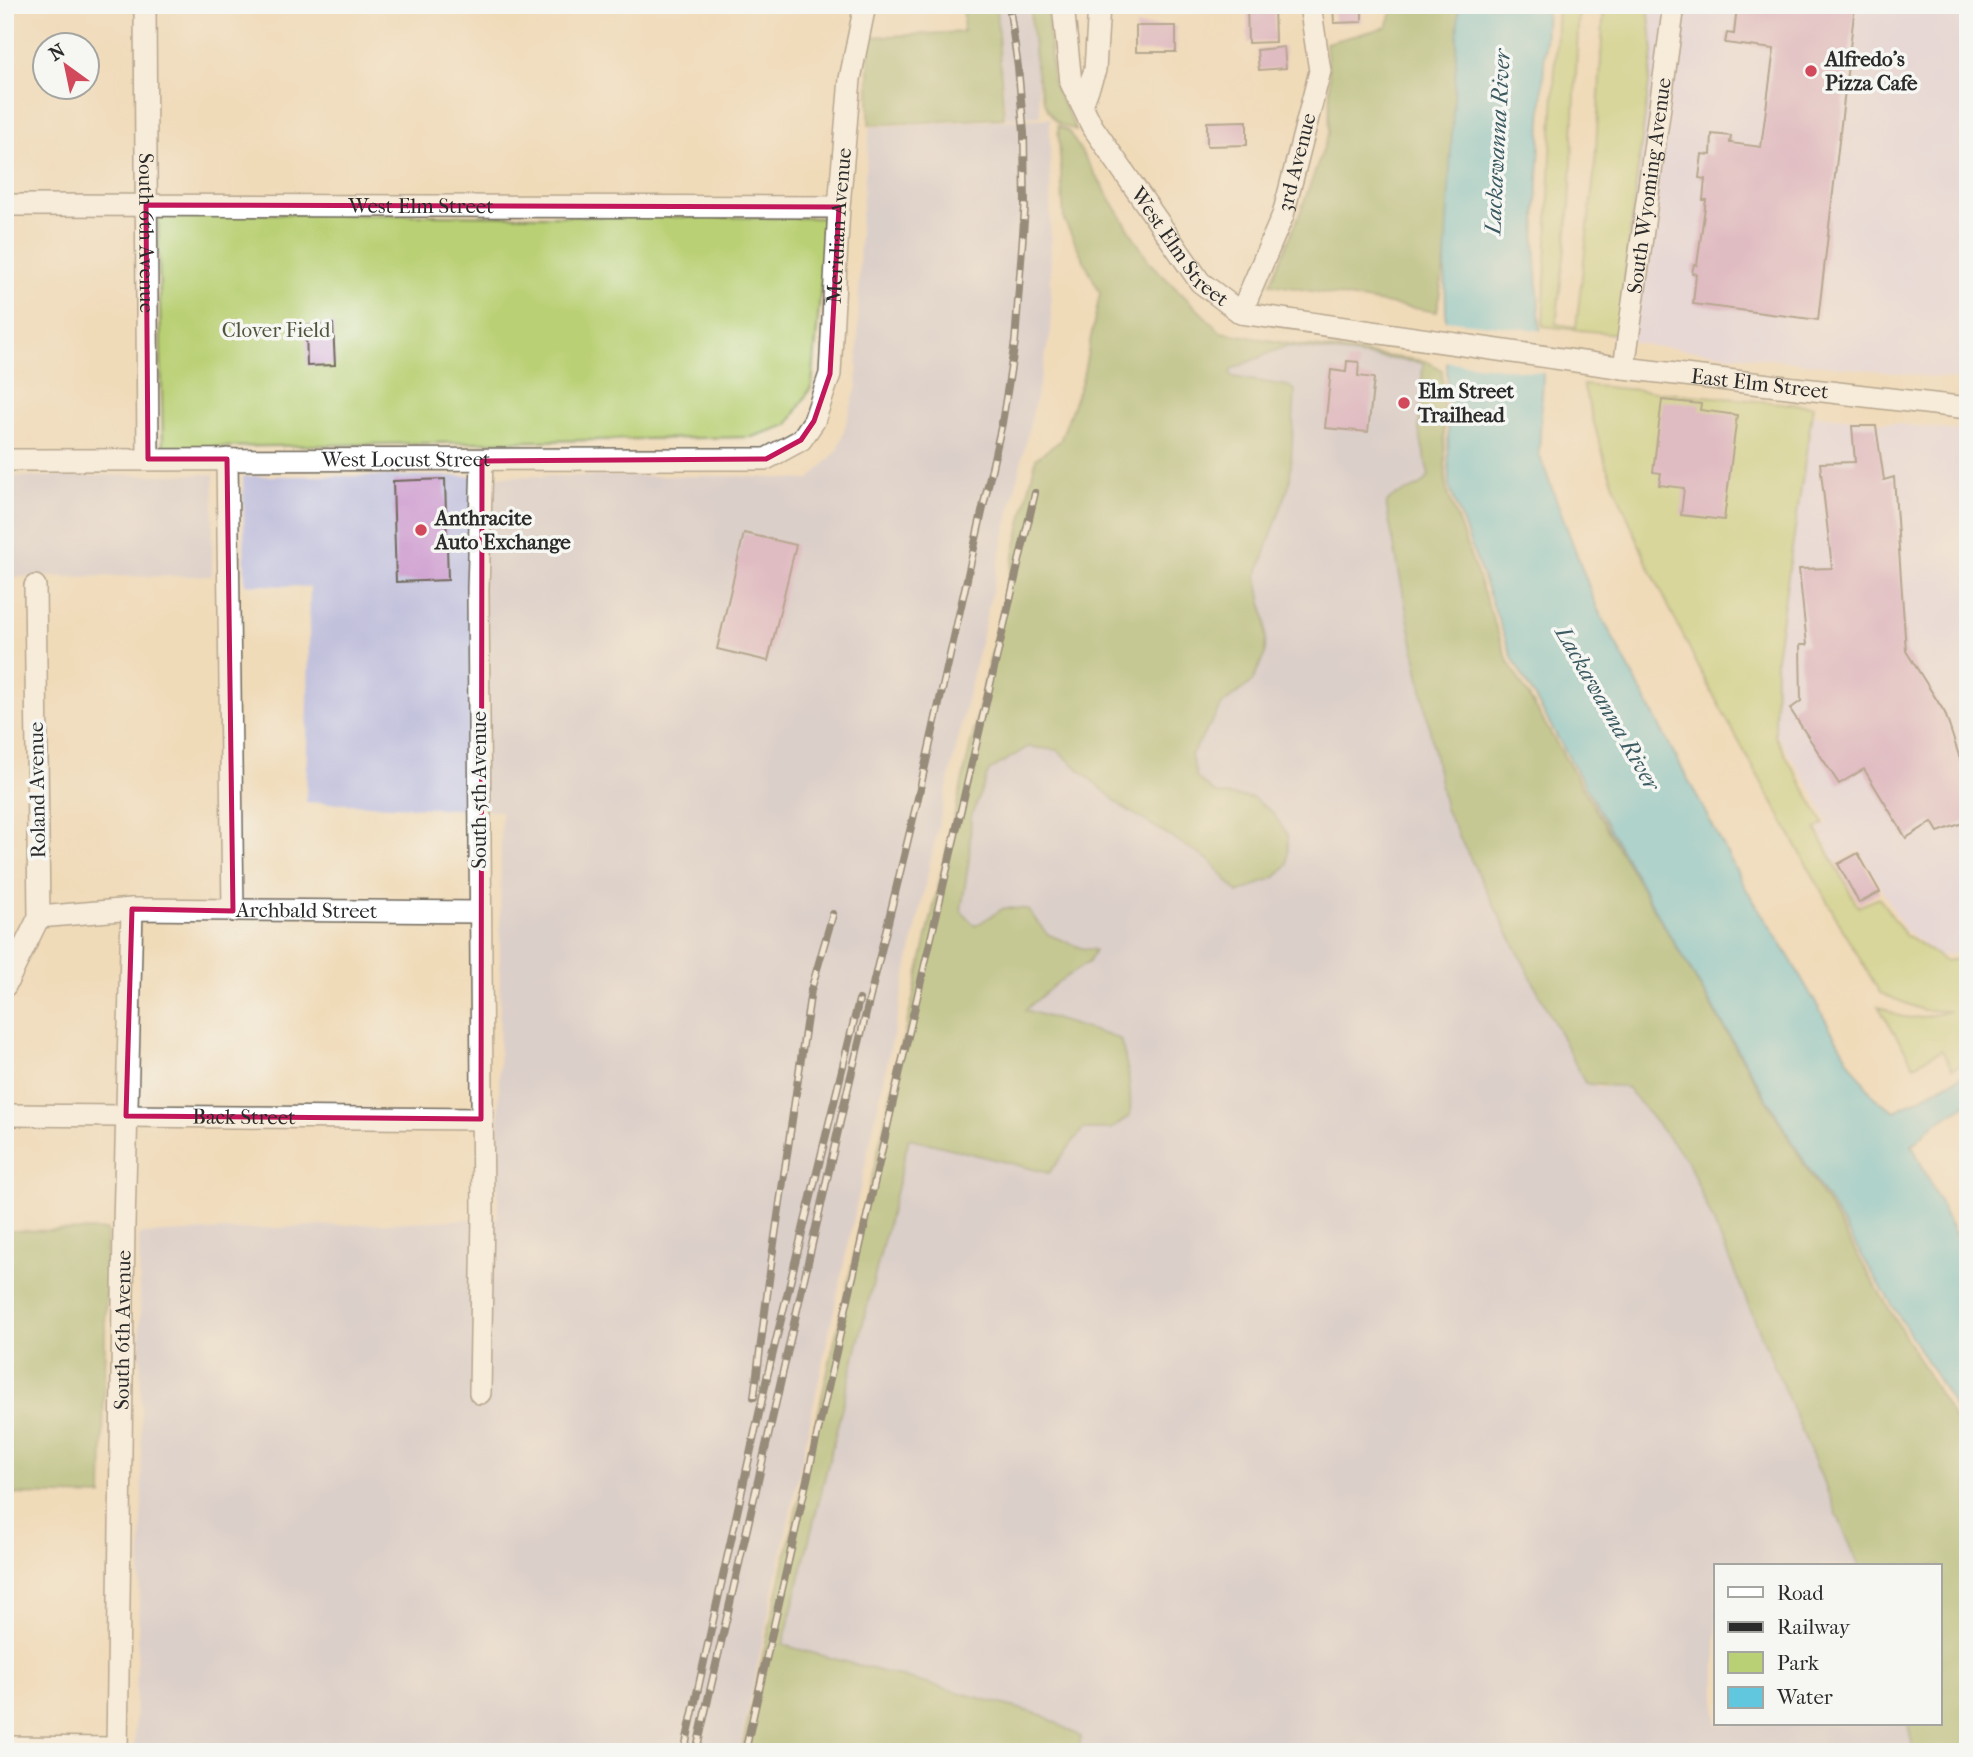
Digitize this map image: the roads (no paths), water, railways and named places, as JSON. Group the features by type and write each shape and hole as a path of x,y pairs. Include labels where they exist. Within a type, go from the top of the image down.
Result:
{"street":[{"name":"South 6th Avenue","path":"145,5 148,459"},
{"name":"Meridian Avenue","path":"801,440 814,422 830,374 849,79 865,5"},
{"name":"West Elm Street","path":"1063,5 1070,83 1092,126 1200,282 1241,313 1550,358"},
{"path":"1082,105 1095,70 1099,5"},
{"name":"3rd Avenue","path":"1241,313 1283,215 1320,71 1310,5"},
{"name":"South Wyoming Avenue","path":"1624,368 1674,5"},
{"name":"West Elm Street","path":"5,205 839,207"},
{"name":"East Elm Street","path":"1550,358 1968,408"},
{"name":"West Locust Street","path":"5,460 482,461 766,458 801,440"},
{"path":"227,459 233,911"},
{"name":"South 5th Avenue","path":"480,1393 483,1214 478,589 482,461"},
{"name":"Roland Avenue","path":"5,986 39,918 35,586"},
{"name":"South 6th Avenue","path":"117,1750 126,1116 132,909"},
{"name":"Archbald Street","path":"39,918 132,909 480,912"},
{"name":"Back Street","path":"8,1115 481,1119"},
{"path":"5,1747 117,1750"}],"water":[{"name":"Lackawanna River","path":"1459,5 1547,5 1535,241 1543,378 1539,454 1597,608 1745,887 1848,1059 1875,1098 1895,1111 1968,1073 1968,1103 1933,1125 1912,1145 1968,1261 1968,1429 1664,925 1513,659 1449,486 1445,261"}],"railway":[{"path":"696,1752 843,1109 917,802 1002,423 1015,342 1025,207 1024,133 1009,5"},
{"path":"745,1752 1035,493"},
{"path":"754,1397 811,990 833,914"},
{"path":"684,1752 768,1373 859,1000"}],"place":[{"name":"Alfredo's Pizza Cafe","path":"1811,71"},
{"name":"Elm Street Trailhead","path":"1404,403"},
{"name":"Anthracite Auto Exchange","path":"421,530"}],"park label":[{"name":"Clover Field","path":"276,330"}]}
